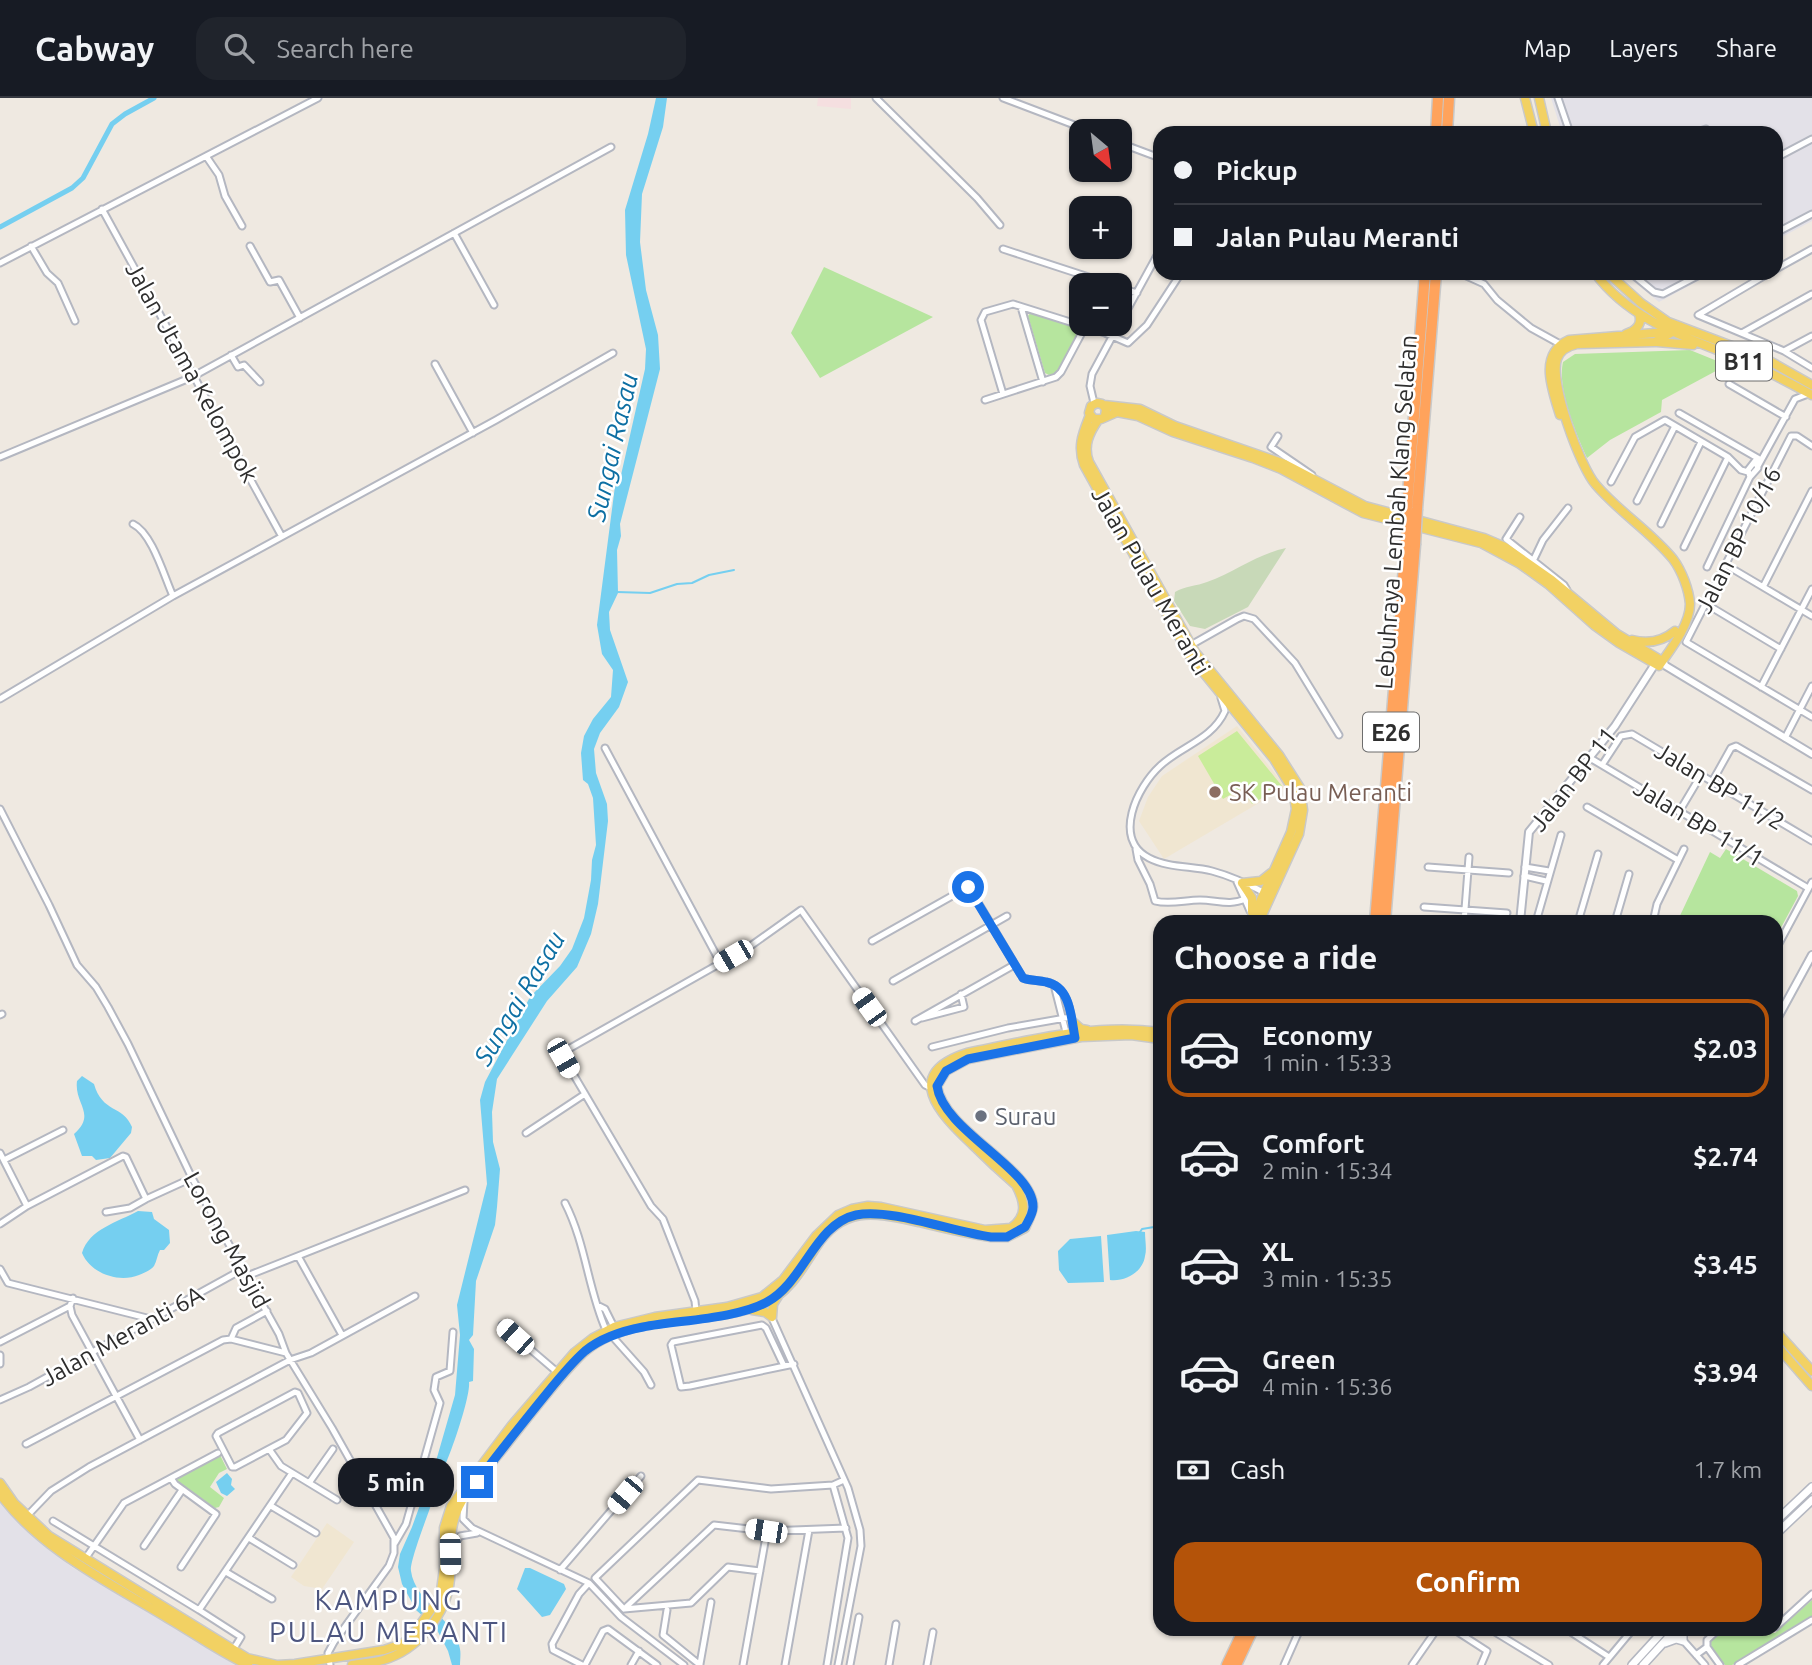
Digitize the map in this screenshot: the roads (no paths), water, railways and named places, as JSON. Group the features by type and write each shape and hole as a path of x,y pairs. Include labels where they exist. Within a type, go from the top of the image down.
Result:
{"highway":[{"path":"1436,126 1438,98"},
{"path":"1447,126 1449,98"},
{"name":"Lebuhraya Lembah Klang Selatan","path":"1385,915 1425,280"},
{"name":"Lebuhraya Lembah Klang Selatan","path":"1412,508 1435,280"},
{"name":"Lebuhraya Lembah Klang Selatan","path":"1377,915 1410,544"},
{"path":"1227,1665 1241,1636"},
{"path":"1236,1665 1250,1636"}],"main road":[{"path":"1525,98 1532,126"},
{"path":"1539,98 1545,126"},
{"name":"B11","path":"1601,280 1620,300 1639,314 1675,329 1766,359 1811,391"},
{"name":"B11","path":"1616,280 1651,312 1703,346 1736,357 1811,391"},
{"path":"1616,336 1636,329 1640,321 1639,314"},
{"path":"1660,663 1685,606 1676,572 1669,561 1592,488 1581,474 1549,376 1552,353 1560,344 1569,340 1675,329"},
{"path":"1655,342 1675,329"},
{"path":"1660,663 1687,618 1690,606 1680,569 1673,558 1621,511 1586,472 1564,411 1556,361 1560,353 1577,344 1655,342 1703,346"},
{"path":"1098,417 1090,408 1094,403 1140,410 1175,426 1256,452 1382,512 1474,535 1505,547 1660,663"},
{"path":"1098,417 1104,405"},
{"path":"1098,417 1116,412 1138,416 1173,432 1281,470 1363,513 1481,542 1548,584 1594,625 1660,663"},
{"name":"Jalan Pulau Meranti","path":"1098,417 1086,444 1086,455 1191,645 1279,755 1300,788 1303,810 1298,834 1255,915"},
{"name":"Jalan Pulau Meranti","path":"1098,417 1081,438 1080,449 1084,465 1190,656 1274,759 1293,790 1295,818 1273,871 1267,894"},
{"path":"1622,637 1648,643 1664,639 1675,631"},
{"path":"1239,881 1261,881 1273,871"},
{"path":"1239,881 1252,898 1253,915"},
{"path":"350,1665 379,1663 405,1650 422,1630 449,1588 451,1530 464,1498 560,1378 585,1352 611,1331 746,1310 757,1310 772,1317 773,1304 831,1229 853,1216 882,1214 991,1237 1007,1237 1025,1227 1033,1208 1027,1188 958,1122 942,1100 937,1086 946,1071 968,1059 1069,1028 1131,1028 1153,1031"},
{"path":"440,1602 444,1528 450,1506 557,1372 580,1348 611,1331 640,1320 764,1300 826,1225 838,1215 852,1209 868,1206 996,1231 1010,1228 1018,1223 1024,1208 1016,1185 942,1114 935,1103 931,1088 934,1074 954,1057 1054,1036 1069,1028 1153,1038"},
{"path":"746,1310 781,1293"},
{"path":"1783,1339 1812,1371"},
{"path":"1783,1353 1812,1386"},
{"path":"0,1483 27,1516 49,1536 247,1658 277,1665 329,1661 344,1655 384,1650 402,1643 422,1630"},
{"path":"1783,1514 1812,1487"},
{"path":"0,1493 21,1520 45,1541 152,1609 248,1665"},
{"path":"1783,1527 1812,1500"},
{"path":"1632,1665 1659,1636"},
{"path":"1643,1665 1671,1636"},
{"path":"1680,1636 1683,1641"},
{"path":"1661,1645 1676,1639 1683,1641"}],"street":[{"path":"0,263 318,98"},
{"path":"876,98 977,198 1000,225"},
{"path":"1003,98 1069,123"},
{"path":"1558,98 1568,126"},
{"path":"1783,154 1812,139"},
{"path":"0,457 192,377 611,147"},
{"path":"1132,148 1153,156"},
{"path":"206,156 219,175 225,196 242,226"},
{"name":"Jalan Utama Kelompok","path":"102,209 281,535"},
{"path":"1783,229 1812,214"},
{"path":"454,233 494,304"},
{"path":"31,246 47,273 58,283 75,321"},
{"path":"250,246 270,282 279,279 300,318"},
{"path":"1003,249 1076,273"},
{"path":"1783,265 1812,249"},
{"path":"1132,302 1153,263"},
{"path":"1094,403 1090,380 1112,336 1128,343 1132,341 1147,325 1176,280"},
{"path":"1475,280 1484,284 1497,300 1538,333 1560,344"},
{"path":"1639,280 1654,292 1667,292 1690,280"},
{"path":"1757,280 1699,313 1700,317 1784,351 1812,368"},
{"path":"1132,292 1137,293"},
{"path":"1742,333 1812,294"},
{"path":"1003,394 981,320 982,315 1013,304 1069,322"},
{"path":"1021,307 1042,382"},
{"path":"985,400 1059,375 1080,336"},
{"path":"1784,351 1812,336"},
{"path":"0,698 281,535 473,433 613,353"},
{"path":"231,355 238,367 244,365 260,382"},
{"path":"435,364 473,433"},
{"path":"1760,463 1795,399 1795,392 1788,382"},
{"path":"1730,384 1786,417"},
{"path":"1795,399 1811,391"},
{"path":"1679,413 1760,463"},
{"path":"1611,482 1635,437 1665,420 1728,457 1749,475"},
{"path":"1637,501 1675,426"},
{"path":"1278,436 1271,447 1316,480"},
{"name":"Jalan BP 10/16","path":"1761,687 1686,640 1791,436 1797,436 1812,446"},
{"path":"1661,524 1701,442"},
{"path":"1684,547 1728,457"},
{"path":"1707,567 1752,463 1760,463"},
{"path":"1763,587 1812,491"},
{"path":"1534,559 1543,540 1567,508"},
{"path":"1520,517 1506,538 1564,585 1568,593"},
{"path":"132,524 140,528 147,539 173,596"},
{"path":"1726,565 1812,616"},
{"path":"1812,589 1761,687 1812,717"},
{"path":"1706,604 1781,649"},
{"path":"1191,645 1244,616 1254,619 1294,663 1339,734"},
{"path":"1660,663 1812,754"},
{"name":"Jalan BP 11","path":"1521,915 1528,837 1533,825 1590,758 1660,663"},
{"path":"1785,738 1812,686"},
{"path":"1218,693 1225,708 1221,719 1208,734 1158,768 1139,795 1129,827 1138,860 1155,901 1233,902 1245,899"},
{"name":"Jalan BP 11/2","path":"1602,765 1621,736 1632,734 1812,841"},
{"path":"1712,782 1731,748 1736,746 1812,790"},
{"path":"605,748 721,964"},
{"name":"Jalan BP 11/1","path":"1590,758 1808,888"},
{"path":"1679,812 1701,775"},
{"path":"1587,807 1678,860"},
{"name":"Lorong Masjid","path":"0,809 77,965 96,987 128,1044 192,1178 267,1311 286,1353 392,1533 395,1544"},
{"path":"1538,915 1561,835"},
{"path":"1136,849 1158,862 1212,871 1267,894"},
{"path":"1655,915 1657,904 1684,849"},
{"path":"1580,915 1598,854"},
{"path":"1465,915 1469,857"},
{"path":"1428,867 1509,873"},
{"path":"1525,867 1549,871"},
{"path":"1617,915 1629,874"},
{"path":"1524,876 1546,881"},
{"path":"932,1047 1008,1028 1069,1028 1054,985 1023,978 964,879"},
{"path":"1239,881 1251,915"},
{"path":"1783,936 1812,882"},
{"path":"872,941 968,887"},
{"path":"1424,907 1507,913"},
{"path":"696,1311 663,1219 650,1206 563,1058 565,1051 721,964 761,940 801,910 881,1024 925,1084 931,1088"},
{"path":"893,981 1007,916"},
{"path":"1783,1008 1812,955"},
{"path":"961,995 964,1007 915,1021 1014,965"},
{"path":"526,1133 585,1094"},
{"path":"4,1160 63,1130"},
{"path":"0,1153 27,1206"},
{"path":"0,1224 27,1206 123,1156 126,1157 146,1199"},
{"path":"106,1212 130,1209 192,1178"},
{"path":"247,1276 466,1190"},
{"path":"565,1203 583,1246 597,1305 611,1331 644,1371 651,1385"},
{"path":"298,1256 342,1335"},
{"path":"0,1269 8,1283 151,1319"},
{"name":"Jalan Meranti 6A","path":"0,1400 29,1387 243,1269"},
{"path":"0,1290 8,1283"},
{"path":"27,1516 51,1491 89,1467 290,1360 311,1353 415,1296"},
{"path":"73,1298 70,1306 72,1315 140,1440"},
{"path":"764,1300 844,1480 861,1538 838,1665"},
{"path":"0,1342 70,1306"},
{"path":"26,1444 223,1340 267,1311"},
{"path":"502,1325 557,1372"},
{"path":"784,1366 766,1328 762,1325 671,1343 682,1387 794,1364"},
{"path":"329,1661 334,1642 388,1566 395,1544 406,1524 440,1403 434,1390 436,1377 450,1371 453,1332"},
{"path":"232,1335 286,1353"},
{"path":"0,1354 0,1364"},
{"path":"295,1392 298,1393 307,1413 286,1440 270,1449 232,1467 221,1452 216,1437 218,1433 295,1392"},
{"path":"309,1483 333,1448"},
{"path":"270,1449 281,1466 337,1500"},
{"path":"85,1559 124,1503 221,1452"},
{"path":"199,1610 292,1473"},
{"path":"560,1570 641,1476"},
{"path":"171,1478 182,1490 216,1514 181,1567"},
{"path":"624,1609 595,1578 698,1480 771,1489 832,1485 844,1480"},
{"path":"827,1665 848,1538 832,1485"},
{"path":"144,1546 182,1490"},
{"path":"464,1498 463,1518 480,1534 589,1583 621,1617 680,1664"},
{"path":"271,1506 316,1533"},
{"path":"53,1521 241,1637 233,1650"},
{"path":"624,1609 714,1525 766,1531 846,1528"},
{"path":"785,1665 809,1530"},
{"path":"743,1665 766,1531"},
{"path":"450,1554 460,1536 468,1533 480,1534"},
{"path":"249,1538 293,1565"},
{"path":"624,1609 691,1602 728,1567 760,1571"},
{"path":"226,1572 272,1599"},
{"path":"589,1583 582,1590 552,1644 553,1650 583,1665 604,1630 608,1629 657,1665"},
{"path":"1783,1621 1812,1594"},
{"path":"667,1610 663,1635 700,1665 711,1602"},
{"path":"850,1665 859,1616"},
{"path":"1738,1665 1812,1620"},
{"path":"889,1665 896,1624"},
{"path":"927,1665 933,1632"},
{"path":"1284,1665 1297,1636"},
{"path":"1412,1665 1432,1636"},
{"path":"1464,1636 1487,1651 1481,1665"},
{"path":"1501,1636 1549,1665"},
{"path":"1577,1636 1609,1657"},
{"path":"1603,1665 1627,1636"},
{"path":"1711,1636 1707,1640 1707,1647 1720,1665"},
{"path":"1683,1641 1704,1665"},
{"path":"1696,1656 1707,1647"},
{"path":"631,1665 639,1651"},
{"path":"342,1665 344,1655"},
{"path":"344,1655 350,1665"}],"water":[{"path":"656,98 667,98 663,127 642,194 640,242 646,290 658,335 660,369 620,524 621,536 617,550 618,593 609,612 610,630 628,682 619,707 600,733 594,749 596,773 607,804 608,821 598,904 591,934 577,967 547,1001 497,1079 492,1112 493,1142 500,1169 497,1207 495,1225 476,1281 473,1335 469,1340 474,1349 473,1381 469,1382 457,1434 436,1484 437,1488 411,1565 414,1582 420,1592 457,1639 460,1665 452,1665 436,1628 416,1610 402,1584 398,1567 400,1554 436,1461 455,1395 460,1335 457,1305 487,1184 480,1100 485,1082 530,997 560,966 572,949 584,918 591,880 596,845 593,798 588,784 583,780 581,753 584,736 593,719 611,697 613,670 602,654 597,625 615,486 621,475 645,369 646,349 626,255 625,210"},
{"path":"82,1076 94,1084 102,1100 123,1115 132,1127 131,1133 110,1158 96,1160 92,1156 82,1156 74,1134 84,1121 77,1089 77,1081"},
{"path":"138,1211 152,1212 154,1219 169,1230 170,1243 164,1250 160,1250 154,1266 139,1275 123,1278 106,1275 92,1266 82,1253 91,1238 105,1227"},
{"path":"1145,1232 1144,1262 1132,1275 1110,1280 1107,1235"},
{"path":"1101,1236 1104,1282 1068,1283 1059,1270 1058,1251 1070,1239"},
{"path":"227,1473 235,1489 227,1496 221,1493 216,1482"},
{"path":"525,1568 564,1584 566,1589 550,1615 542,1617 517,1589"}],"waterway":[{"path":"0,227 72,188 83,178 112,124 154,98"},
{"path":"617,592 650,593 734,570"},
{"path":"1140,1232 1142,1229 1153,1227"}],"place":[{"name":"SK Pulau Meranti","path":"1215,792"},
{"name":"Surau","path":"981,1116"}],"district":[{"name":"KAMPUNG PULAU MERANTI","path":"389,1615"}],"water label":[{"name":"Sungai Rasau","path":"612,447"},
{"name":"Sungai Rasau","path":"519,998"}]}
